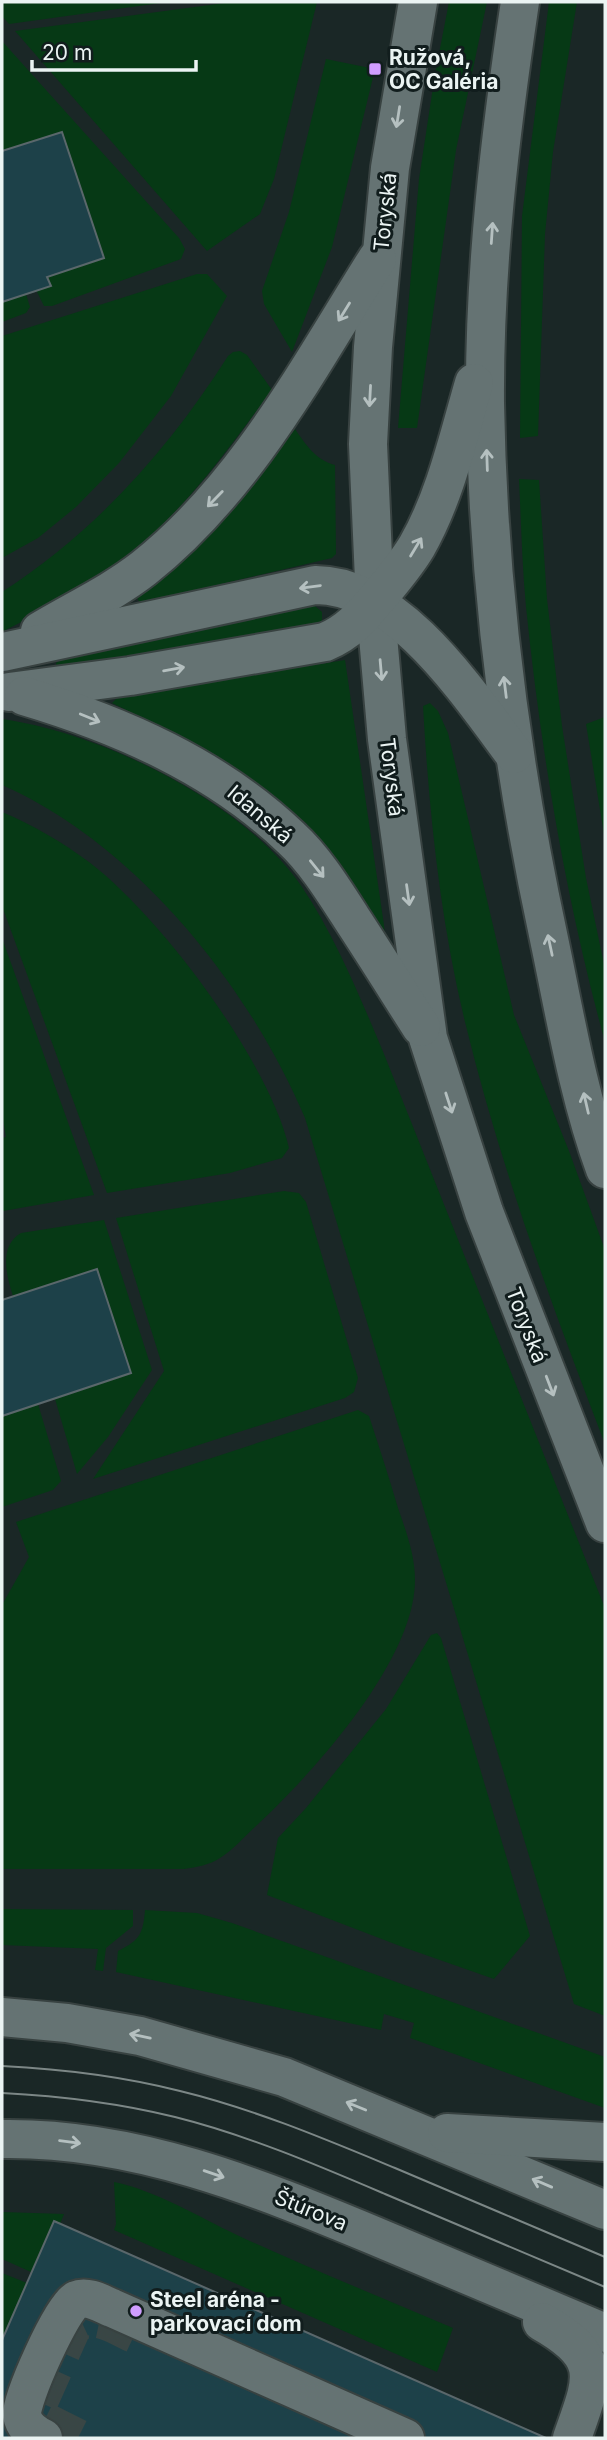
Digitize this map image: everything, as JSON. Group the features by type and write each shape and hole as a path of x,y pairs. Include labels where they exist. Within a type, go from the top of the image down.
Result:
{"street":[{"name":"Toryská","path":"418,2 392,156 380,255 368,444 375,602 387,739 428,1038 484,1212 605,1523"},
{"path":"520,2 505,102 494,204 485,402 489,511 499,629 514,754 529,846 564,1012 595,1140 605,1169"},
{"path":"2,653 103,597 146,567 227,486 292,393 380,255"},
{"name":"Idanská","path":"5,692 130,676 325,642 352,627 365,615 404,566 430,521 454,452 486,341"},
{"path":"2,653 315,585 332,585 375,602 433,651 514,754"},
{"name":"Idanská","path":"5,692 69,710 168,752 211,775 273,822 292,838 329,884 428,1038"},
{"path":"2,2017 79,2025 140,2036 212,2054 284,2077 420,2131 605,2210"},
{"path":"420,2131 605,2142"},
{"name":"Štúrova","path":"2,2139 54,2140 101,2146 194,2167 272,2193 605,2333"},
{"path":"446,2266 557,2331 584,2354 590,2371 589,2390 577,2425"},
{"path":"43,2438 29,2430 24,2423 22,2405 62,2314 76,2300 85,2299 112,2308 375,2429 405,2438"}],"green space":[{"path":"2,2 168,2 9,24 2,16"},
{"path":"232,2 317,2 274,179 260,214 207,251 15,31"},
{"path":"449,2 487,2 456,150 417,428 398,428 419,179"},
{"path":"549,2 577,2 553,152 545,234 538,436 520,438 522,216"},
{"path":"2,41 179,238 185,249 181,259 52,306 44,306 36,290 50,286 47,277 104,258 62,132 2,151"},
{"path":"326,59 375,69 332,247 292,352 264,304 262,291 289,212"},
{"path":"197,274 207,274 227,296 171,396 119,463 76,507 38,538 2,558 2,336"},
{"path":"26,294 30,307 26,313 2,322 2,302"},
{"path":"240,351 247,355 272,390 191,494 155,532 104,573 2,632 2,592 68,543 127,487 181,424 228,356"},
{"path":"295,429 317,456 335,465 336,554 332,558 140,603 137,598 140,593 209,534"},
{"path":"519,479 539,480 547,599 562,726 586,878 605,969 605,1042 578,935 547,771 526,607"},
{"path":"307,603 322,612 322,623 57,670 56,663 63,658"},
{"path":"345,660 385,938 349,881 306,823 254,782 183,738 112,703 118,697"},
{"path":"430,703 438,711 448,733 514,1015 569,1151 605,1250 605,1444 511,1182 465,1022 442,905 432,825 423,706"},
{"path":"605,717 605,840 586,724"},
{"path":"2,719 83,739 168,776 208,800 245,827 277,856 314,906 347,968 384,1054 605,1608 605,2016 574,2004 305,1118 253,1019 220,970 183,924 142,881 98,843 51,811 2,785"},
{"path":"2,812 47,834 89,862 117,886 178,953 236,1034 259,1074 278,1113 289,1148 282,1158 230,1173 107,1193 2,906"},
{"path":"2,938 94,1195 3,1211 2,1138 6,1137 2,1114"},
{"path":"284,1191 299,1193 306,1202 358,1378 354,1392 345,1398 93,1479 164,1371 116,1218"},
{"path":"104,1220 152,1370 108,1437 77,1474 55,1399 131,1373 97,1269 13,1296 6,1260 10,1245 21,1233"},
{"path":"38,1404 61,1481 53,1490 2,1507 2,1416"},
{"path":"358,1410 369,1416 410,1543 415,1580 410,1612 398,1645 379,1680 331,1747 279,1804 225,1855 212,1862 184,1869 2,1869 2,1605 29,1557 16,1522"},
{"path":"437,1633 441,1638 530,1936 494,1979 267,1895 278,1838 306,1808 386,1709 431,1635"},
{"path":"2,1909 133,1910 133,1926 106,1948 103,1971 95,1970 98,1949 2,1945"},
{"path":"145,1910 197,1913 232,1923 605,2057 605,2108 410,2038 414,2023 384,2014 381,2030 116,1972 118,1951 136,1940 143,1925"},
{"path":"114,2182 161,2198 237,2235 453,2328 437,2372 114,2230"},
{"path":"2,2212 64,2214 60,2224 54,2222 31,2272 2,2259"},
{"path":"2,2273 27,2283 2,2340"}],"building":[{"path":"62,132 104,258 47,277 51,286 2,302 2,151"},
{"path":"97,1269 131,1373 2,1416 2,1300"},
{"name":"Steel aréna - parkovací dom","path":"54,2221 546,2438 2,2438 2,2340"}],"tunnel":[{"path":"78,2438 40,2419 39,2402 72,2328 79,2322 95,2319 136,2335"}],"tram line":[{"path":"2,2066 114,2077 180,2091 235,2107 342,2146 605,2257"},
{"path":"2,2093 111,2104 175,2117 229,2133 334,2172 605,2287"}],"place":[{"name":"Ružová, OC Galéria","path":"375,69"},
{"name":"Steel aréna - parkovací dom","path":"136,2311"}]}
